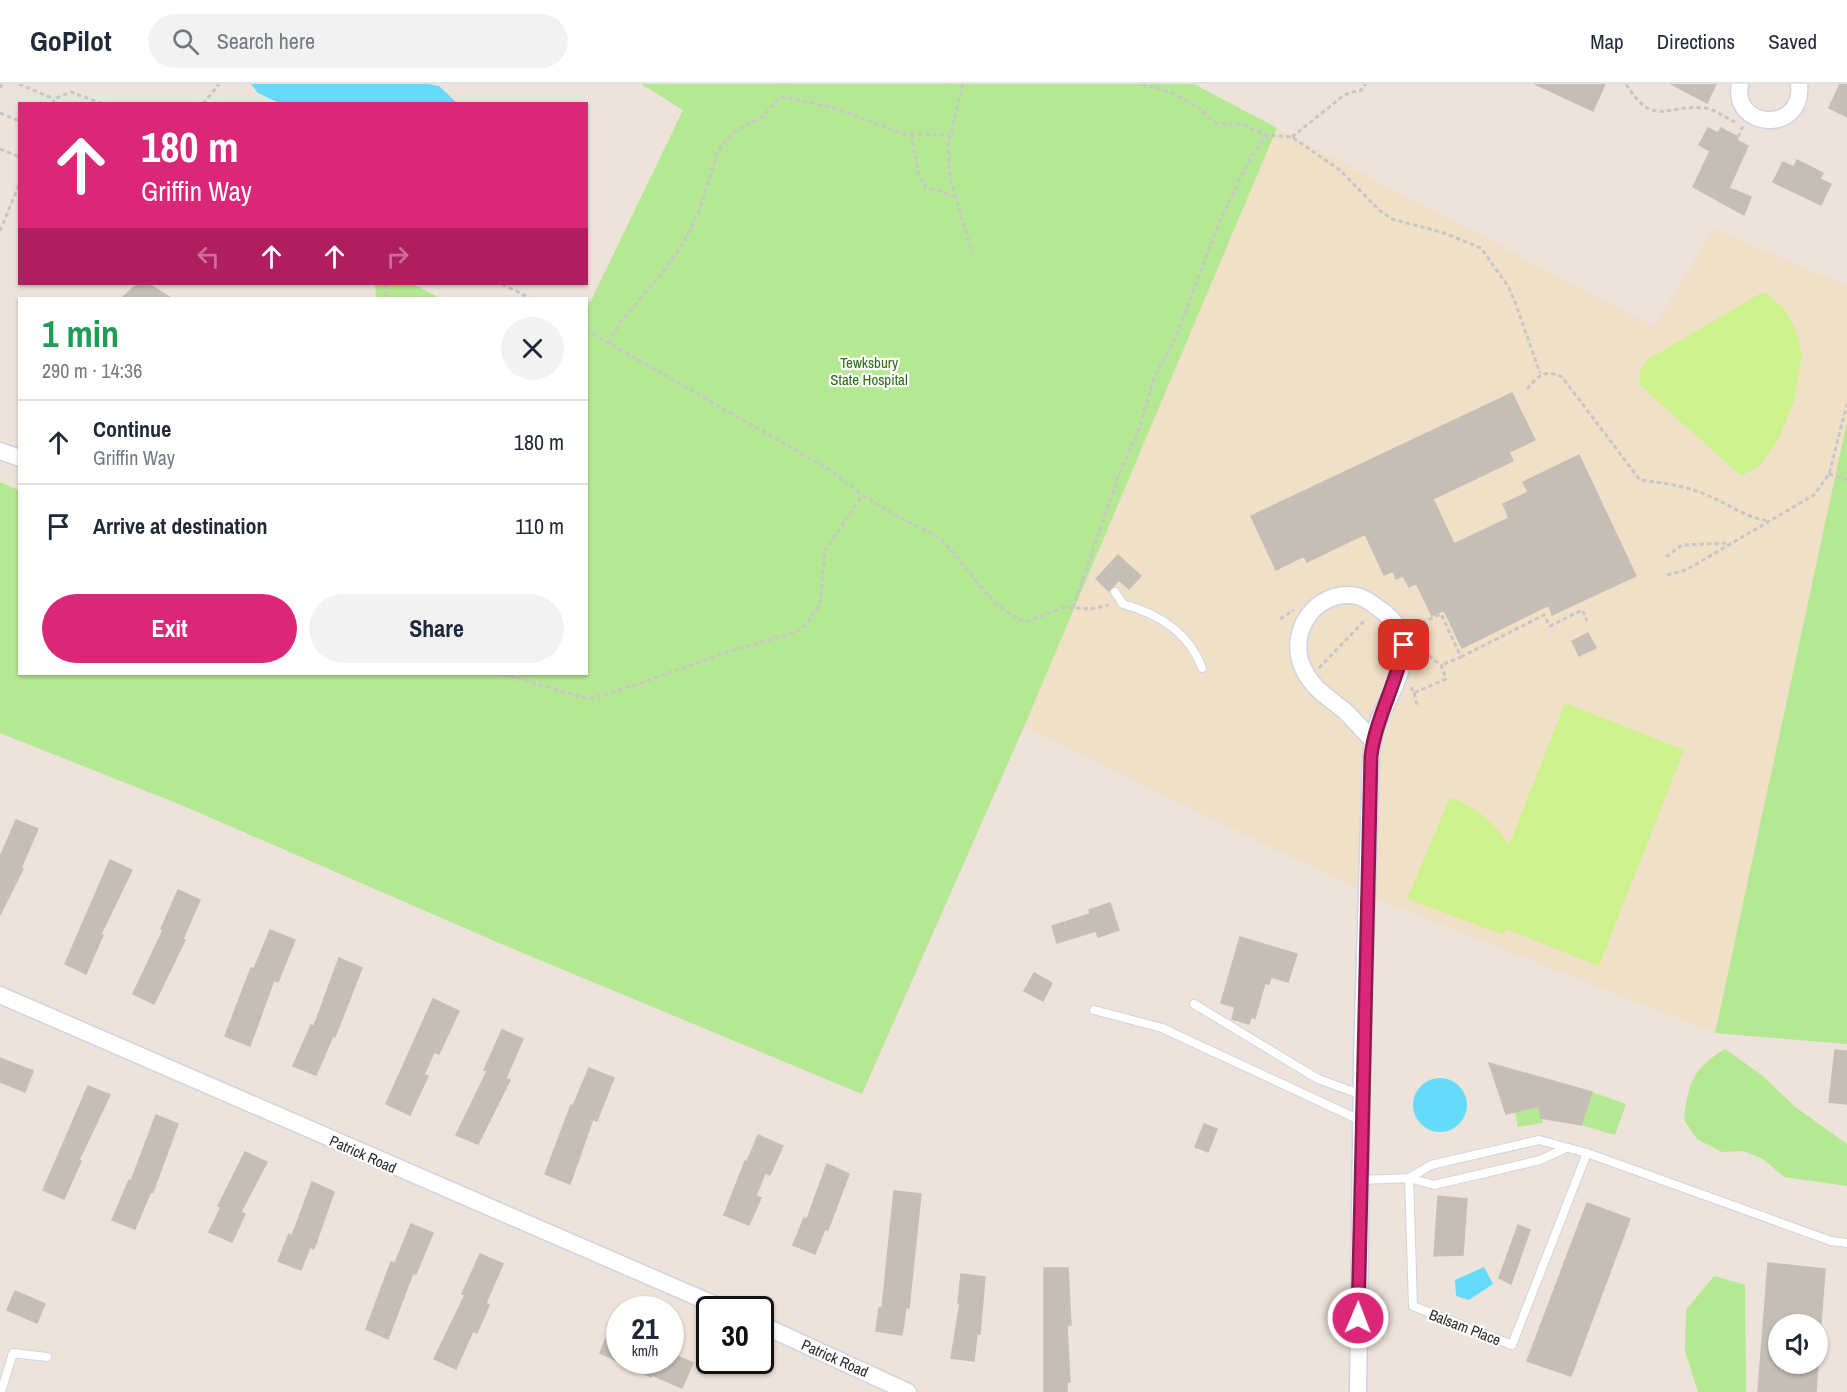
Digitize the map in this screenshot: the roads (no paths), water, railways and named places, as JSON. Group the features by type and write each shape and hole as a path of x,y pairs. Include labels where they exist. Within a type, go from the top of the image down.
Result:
{"street":[{"path":"1740,84 1740,100 1746,110 1764,120 1774,121 1791,112 1796,105 1799,84"},
{"path":"0,451 18,457"},
{"path":"1358,1392 1362,1095 1373,741 1400,668 1404,645 1399,627 1377,607 1359,597 1337,596 1319,603 1303,622 1297,647 1303,669 1321,695 1344,711 1373,741"},
{"name":"Patrick Road","path":"0,995 696,1297"},
{"name":"Patrick Road","path":"774,1330 909,1392"}],"lane":[{"path":"1115,592 1123,604 1142,609 1178,630 1196,652 1202,668"},
{"path":"1194,1004 1318,1079 1362,1095"},
{"path":"1094,1010 1162,1028 1362,1122"},
{"path":"1409,1178 1431,1165 1539,1140 1564,1149 1587,1153 1831,1241 1847,1243"},
{"path":"1362,1180 1409,1178 1434,1185 1540,1160 1564,1149"},
{"name":"Balsam Place","path":"1409,1178 1413,1306 1512,1345 1587,1153"},
{"path":"1,1392 13,1353 47,1357"}],"water":[{"path":"251,84 428,84 439,86 456,102 277,102 258,93"},
{"path":"1435,1078 1445,1078 1455,1082 1463,1090 1467,1105 1463,1120 1455,1128 1445,1132 1435,1132 1425,1128 1417,1120 1413,1110 1413,1100 1417,1090 1425,1082"},
{"path":"1484,1267 1493,1284 1469,1300 1456,1296 1455,1280"}],"park label":[{"name":"Tewksbury State Hospital","path":"869,370"}]}
